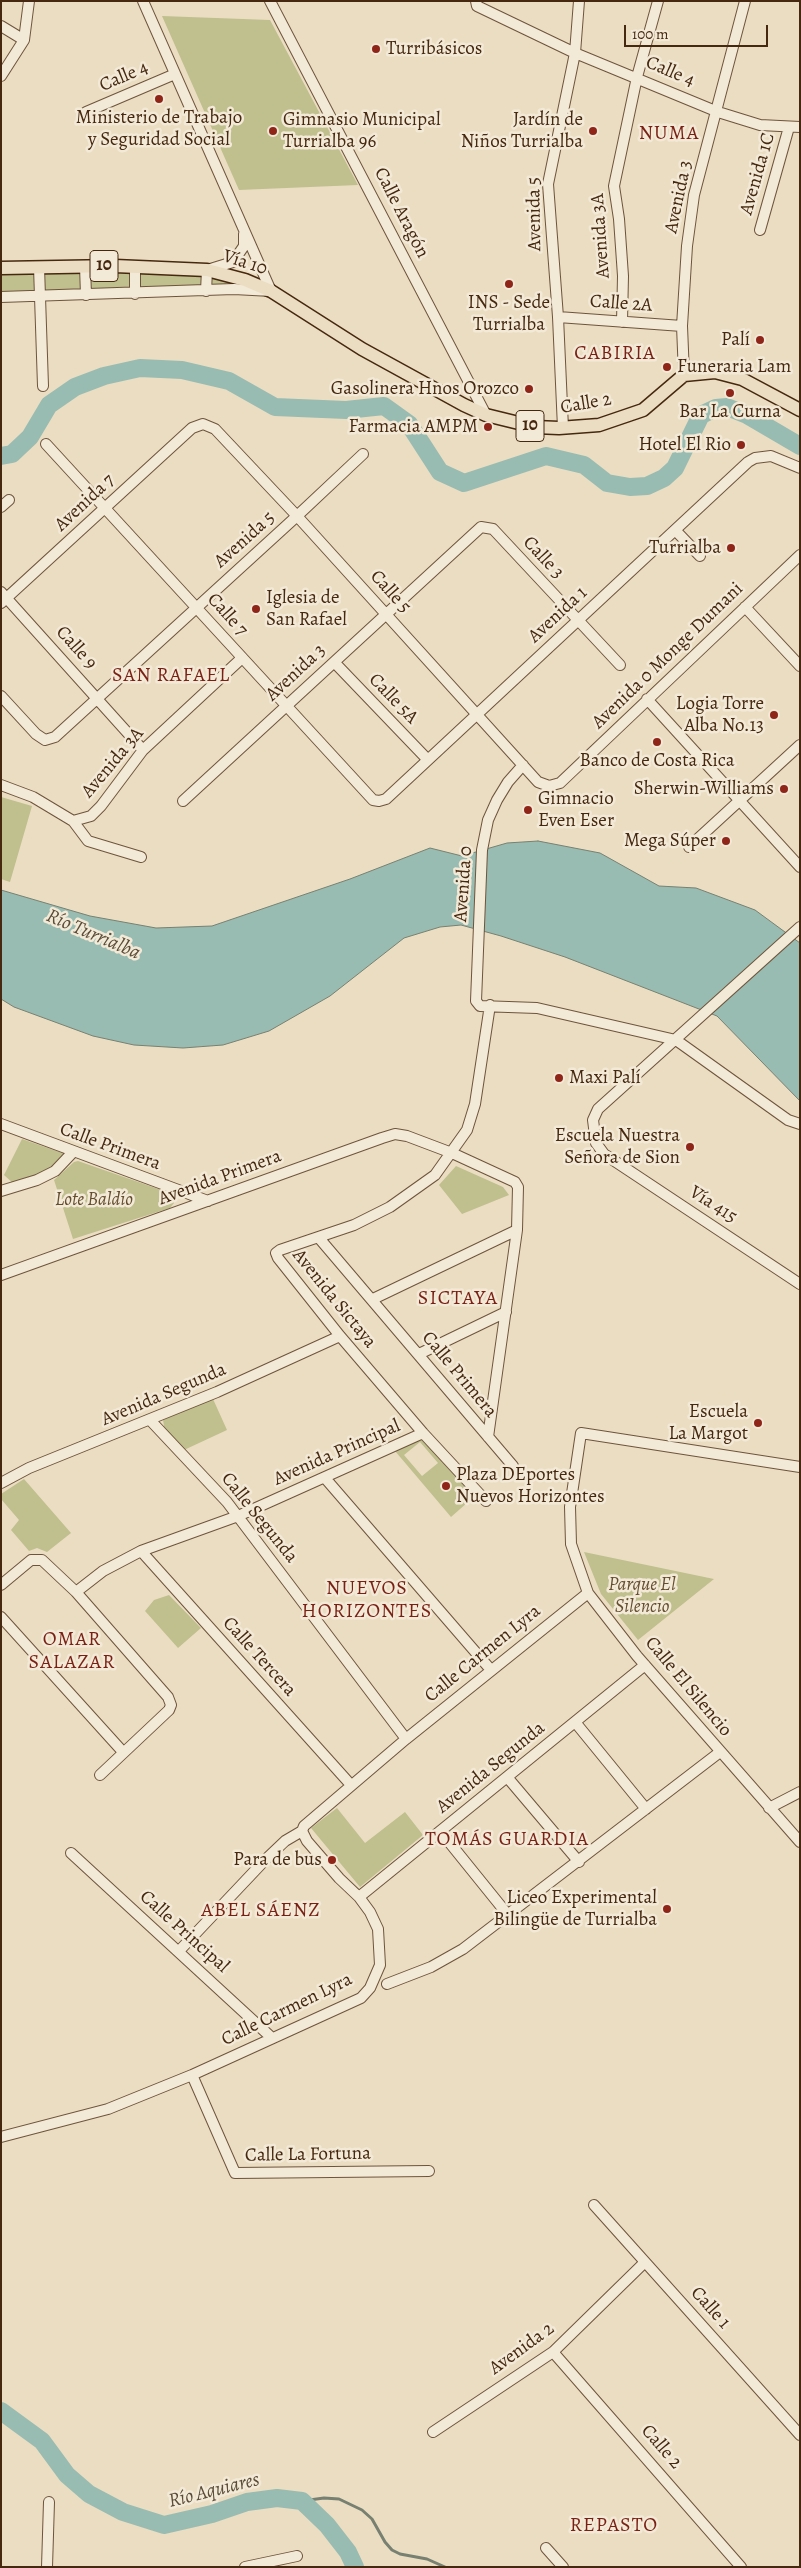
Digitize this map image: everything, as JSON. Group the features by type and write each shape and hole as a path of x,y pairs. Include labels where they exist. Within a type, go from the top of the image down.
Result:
{"main road":[{"name":"10","path":"1,268 85,266 207,270"},
{"name":"Vía 10","path":"207,270 245,280 271,291"},
{"name":"Calle 2","path":"271,291 362,349 464,405 486,414 535,427 563,428 599,425 643,410 684,375"},
{"path":"684,375 715,372 742,379 800,410"}],"street":[{"path":"1,76 24,40 30,1"},
{"path":"1,297 271,291 143,1"},
{"name":"Calle Aragón","path":"270,1 486,414"},
{"name":"Avenida 5","path":"563,428 558,318 548,184 575,53 579,1"},
{"name":"Avenida 3A","path":"622,322 623,276 620,219 614,186 637,77 658,1"},
{"name":"Avenida 3","path":"684,375 682,326 687,246 694,195 718,112 745,1"},
{"name":"Calle 4","path":"477,4 575,53 718,112 760,125 794,127"},
{"path":"1,26 24,40"},
{"name":"Calle 4","path":"86,112 175,74"},
{"name":"Avenida 1C","path":"760,230 794,127"},
{"path":"206,291 207,270 233,262 244,246 244,231"},
{"path":"85,266 86,295"},
{"path":"39,267 43,386"},
{"path":"135,267 135,294"},
{"name":"Calle 2A","path":"558,318 682,326"},
{"name":"Calle 5","path":"192,428 203,424 215,428 386,614 475,716 538,782 549,786 560,783"},
{"name":"Avenida 7","path":"3,598 192,428"},
{"name":"Calle 7","path":"46,444 373,800 386,799"},
{"name":"Avenida 5","path":"1,696 36,734 45,740 55,738 362,454"},
{"name":"Avenida 1","path":"386,799 738,470 755,458 771,456 800,468"},
{"name":"Calle 3","path":"478,529 484,526 493,529 620,665"},
{"name":"Avenida 3","path":"183,801 478,529"},
{"path":"675,530 700,556"},
{"name":"Avenida 0 Monge Dumani","path":"560,783 800,555"},
{"name":"Calle 9","path":"3,598 144,750"},
{"path":"744,607 800,666"},
{"name":"Avenida 3A","path":"73,821 91,816 101,806 144,750 242,658"},
{"name":"Calle 5A","path":"334,662 428,760"},
{"path":"647,699 800,867"},
{"path":"689,847 800,745"},
{"name":"Avenida 0","path":"490,1005 480,1006 476,1002 482,850 488,820 504,788 523,765"},
{"path":"1,785 32,797 73,821 88,841 141,857"},
{"name":"Vía 415","path":"800,926 598,1109 593,1120 596,1143 604,1154 800,1284"},
{"path":"490,1005 537,1008 676,1040 788,1120 800,1124"},
{"name":"Avenida Sictaya","path":"486,1501 423,1434 340,1336 276,1253 354,1225 390,1207 435,1175 467,1130 476,1104 490,1005"},
{"name":"Calle Primera","path":"1,1124 208,1201"},
{"name":"Avenida Primera","path":"1,1275 395,1134 408,1136 452,1152"},
{"path":"1,1191 37,1180 55,1171 72,1152"},
{"path":"452,1152 515,1182 518,1187 517,1230 488,1437"},
{"path":"373,1299 517,1230"},
{"name":"Calle Primera","path":"319,1238 514,1466"},
{"path":"419,1354 506,1312"},
{"name":"Avenida Segunda","path":"1,1483 30,1468 150,1420 340,1336"},
{"name":"Calle Segunda","path":"150,1420 238,1516 406,1738"},
{"name":"Calle El Silencio","path":"800,1467 581,1433 570,1507 572,1544 588,1593 645,1665 800,1842"},
{"name":"Avenida Principal","path":"76,1592 103,1571 141,1552 238,1516 423,1434"},
{"path":"325,1478 491,1670"},
{"name":"Calle Tercera","path":"141,1552 351,1785"},
{"path":"1,1585 26,1563 37,1558 42,1560 76,1592 170,1701 168,1710 100,1776"},
{"name":"Calle Carmen Lyra","path":"1,2137 108,2108 192,2075 361,1998 370,1988 380,1965 378,1929 370,1912 359,1897 307,1841 302,1831 306,1822 406,1738 588,1593"},
{"path":"1,1617 123,1752"},
{"name":"Avenida Segunda","path":"359,1897 645,1665"},
{"path":"574,1722 646,1809"},
{"path":"387,1984 431,1967 464,1949 720,1752"},
{"path":"507,1776 579,1862"},
{"path":"769,1808 800,1792"},
{"path":"179,1951 265,1860 285,1842 302,1831"},
{"path":"441,1832 508,1915"},
{"name":"Calle Principal","path":"71,1853 272,2038"},
{"name":"Calle La Fortuna","path":"192,2075 235,2173 429,2171"},
{"name":"Calle 1","path":"594,2205 800,2435"},
{"name":"Avenida 2","path":"433,2432 553,2352 645,2262"},
{"name":"Calle 2","path":"553,2352 741,2567"},
{"path":"47,2567 49,2502"},
{"path":"546,2548 563,2567"},
{"path":"245,2567 297,2556"}],"green space":[{"name":"Gimnasio Municipal Turrialba 96","path":"162,16 270,20 358,185 239,190"},
{"path":"112,269 203,274 252,288 1,294 1,272"},
{"path":"1,797 32,806 10,882 1,879"},
{"name":"Lote Baldío","path":"22,1139 68,1155 43,1176 15,1185 4,1175"},
{"name":"Lote Baldío","path":"78,1161 170,1193 174,1203 170,1208 73,1239 54,1180 74,1162"},
{"path":"456,1166 503,1187 509,1195 462,1214 439,1185"},
{"path":"213,1399 227,1430 184,1450 165,1432 163,1420"},
{"path":"423,1437 476,1495 451,1517 395,1451","holes":["420,1442 438,1463 422,1476 404,1455"]},
{"path":"24,1479 71,1533 47,1552 37,1548 29,1551 11,1530 19,1520 1,1499 1,1494"},
{"name":"Parque El Silencio","path":"584,1552 714,1579 638,1640 601,1594"},
{"path":"169,1595 201,1628 178,1648 145,1611 154,1600"},
{"path":"337,1808 365,1843 405,1812 423,1835 360,1887 311,1828"}],"water":[{"name":"Río Turrialba","path":"538,841 600,853 659,886 696,888 755,910 800,943 800,1101 717,1016 565,957 461,925 440,927 404,938 330,996 269,1031 223,1045 183,1048 134,1045 93,1036 14,1007 1,999 1,890 90,916 156,928 212,926 350,879 430,848 462,856 507,843"}],"waterway":[{"path":"1,456 12,454 30,437 49,405 75,387 104,376 140,368 182,370 229,381 275,407 346,410 384,406 409,424 440,472 464,483 546,456 584,465 607,483 630,487 647,486 664,478 675,468 701,415 716,408 727,407 747,415 800,446"},
{"name":"Río Aquiares","path":"1,2411 42,2441 67,2475 89,2494 123,2512 164,2525 212,2514 247,2502 277,2498 302,2501 327,2525 348,2552 355,2567"},
{"path":"302,2501 324,2498 339,2499 362,2510 372,2519 385,2542 392,2550 400,2554 427,2559 445,2567"}],"place":[{"name":"Turribásicos","path":"376,49"},
{"name":"Ministerio de Trabajo y Seguridad Social","path":"159,99"},
{"name":"Gimnasio Municipal Turrialba 96","path":"273,131"},
{"name":"Jardín de Niños Turrialba","path":"593,131"},
{"name":"INS - Sede Turrialba","path":"509,284"},
{"name":"Palí","path":"760,340"},
{"name":"Funeraria Lam","path":"667,367"},
{"name":"Gasolinera Hnos Orozco","path":"529,389"},
{"name":"Bar La Curna","path":"730,393"},
{"name":"Farmacia AMPM","path":"488,427"},
{"name":"Hotel El Rio","path":"741,445"},
{"name":"Turrialba","path":"731,548"},
{"name":"Iglesia de San Rafael","path":"256,609"},
{"name":"Logia Torre Alba No.13","path":"774,715"},
{"name":"Banco de Costa Rica","path":"657,742"},
{"name":"Sherwin-Williams","path":"784,789"},
{"name":"Gimnacio Even Eser","path":"528,810"},
{"name":"Mega Súper","path":"726,841"},
{"name":"Maxi Palí","path":"559,1078"},
{"name":"Escuela Nuestra Señora de Sion","path":"690,1147"},
{"name":"Escuela La Margot","path":"758,1423"},
{"name":"Plaza DEportes Nuevos Horizontes","path":"446,1486"},
{"name":"Para de bus","path":"332,1860"},
{"name":"Liceo Experimental Bilingüe de Turrialba","path":"667,1909"}],"district":[{"name":"NUMA","path":"669,134"},
{"name":"CABIRIA","path":"615,354"},
{"name":"SAN RAFAEL","path":"171,676"},
{"name":"SICTAYA","path":"458,1299"},
{"name":"NUEVOS HORIZONTES","path":"367,1600"},
{"name":"OMAR SALAZAR","path":"72,1652"},
{"name":"TOMÁS GUARDIA","path":"507,1840"},
{"name":"ABEL SÁENZ","path":"261,1911"},
{"name":"REPASTO","path":"614,2526"}]}
